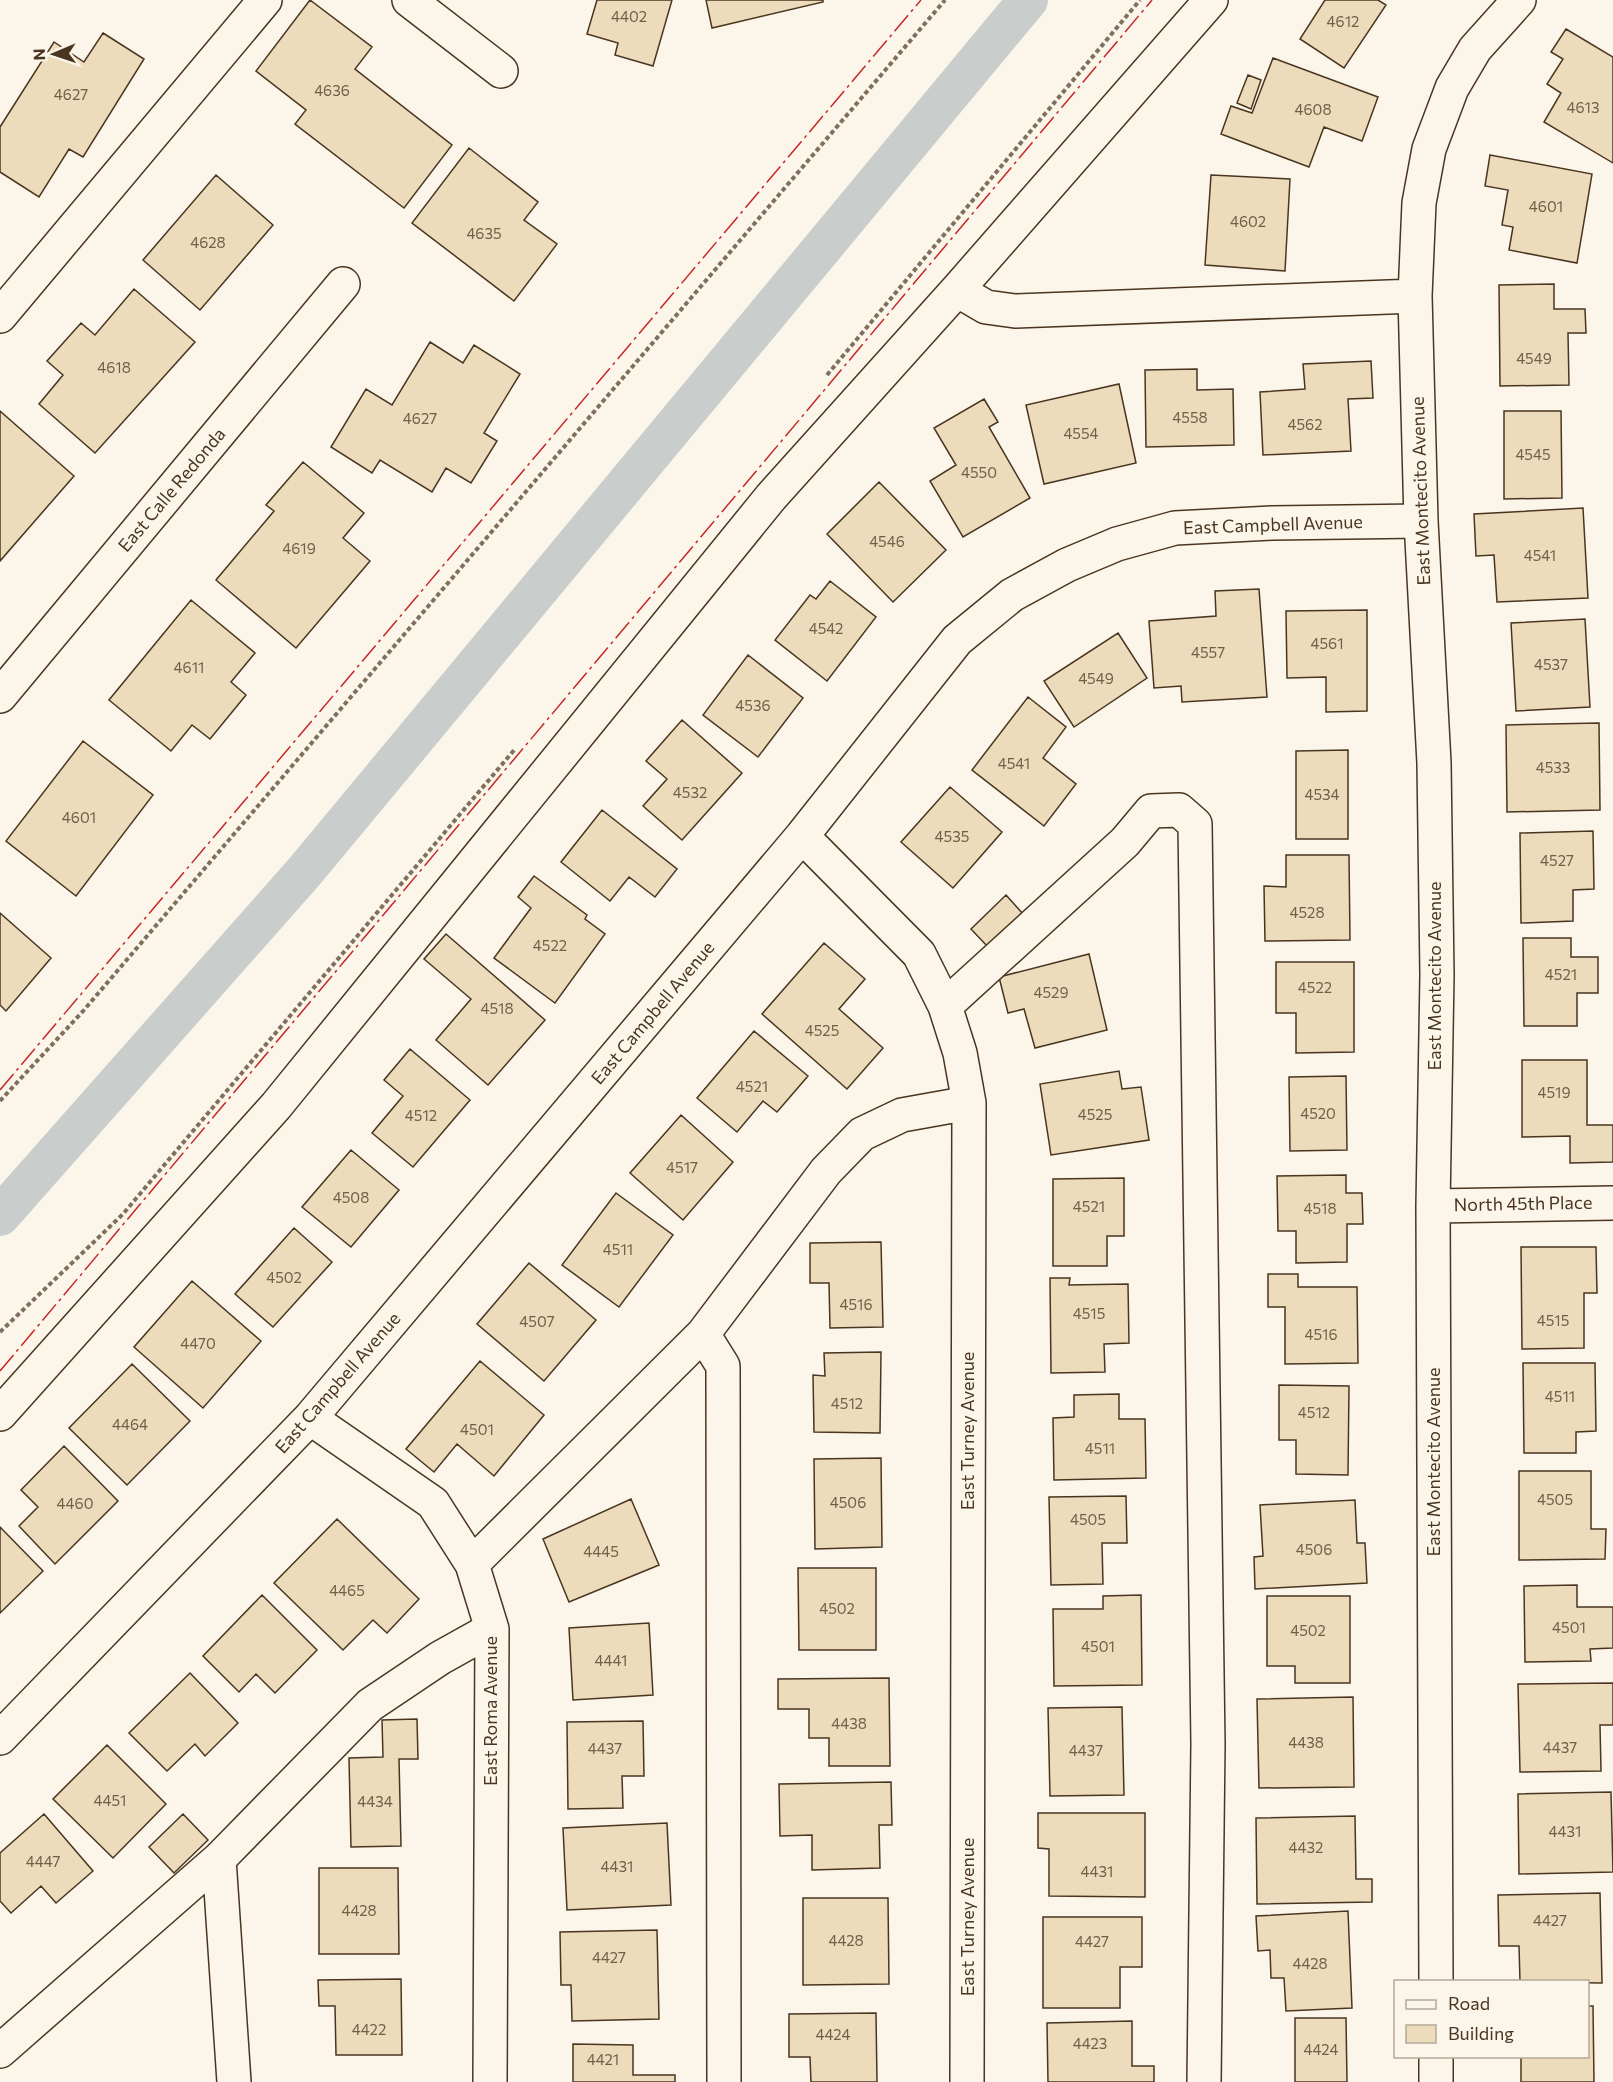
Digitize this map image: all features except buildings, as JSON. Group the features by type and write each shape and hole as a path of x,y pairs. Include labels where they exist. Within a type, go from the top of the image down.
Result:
{"street":[{"path":"0,316 265,0"},
{"path":"410,0 501,71"},
{"path":"0,1414 276,1106 771,497 957,290 1211,0"},
{"name":"East Montecito Avenue","path":"1436,1980 1433,1206 1437,975 1435,787 1421,521 1415,296 1419,203 1429,149 1452,88 1475,49 1519,0"},
{"name":"East Calle Redonda","path":"0,696 344,284"},
{"path":"957,290 986,308 1015,311 1415,296"},
{"name":"East Campbell Avenue","path":"0,1737 310,1418 802,836 957,640 1012,595 1067,565 1117,544 1175,528 1272,523 1421,521"},
{"path":"945,1006 1125,842 1151,811 1179,810 1195,824 1208,1744 1204,2082"},
{"name":"East Turney Avenue","path":"802,836 919,954 945,1006 960,1053 969,1103 967,2082"},
{"path":"472,1564 703,1334 826,1171 862,1134 902,1115 969,1103"},
{"name":"North 45th Place","path":"1433,1206 1613,1203"},
{"path":"703,1334 723,1366 724,2082"},
{"name":"East Roma Avenue","path":"310,1418 433,1503 472,1564 492,1629 490,2082"},
{"path":"0,2051 219,1859 370,1705 440,1658 492,1629"},
{"path":"219,1859 234,2082"},
{"path":"1436,2058 1436,2082"}],"path":[{"path":"0,1101 84,1010 945,0"},
{"path":"825,378 1140,0"},
{"path":"0,1332 123,1214 519,745"}],"waterway":[{"path":"0,1216 305,871 1028,0"}],"power":[{"path":"0,1090 921,0"},
{"path":"0,1371 1152,0"}]}
